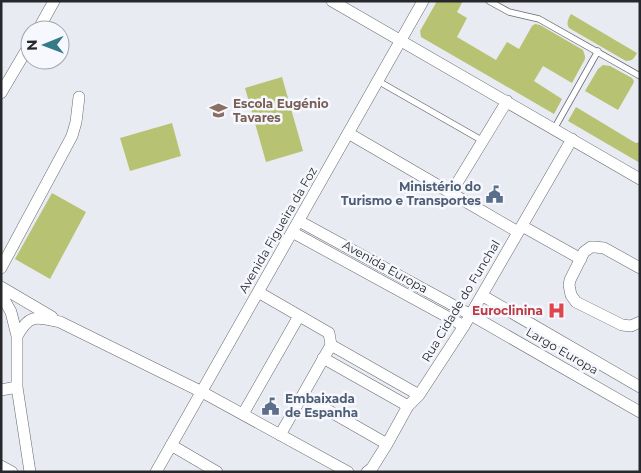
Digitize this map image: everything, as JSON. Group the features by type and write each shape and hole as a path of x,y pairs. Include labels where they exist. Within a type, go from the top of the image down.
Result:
{"street":[{"path":"44,20 54,1"},
{"path":"332,1 640,178"},
{"name":"Avenida Figueira da Foz","path":"156,472 423,1"},
{"path":"1,93 20,61"},
{"path":"1,268 72,136 79,97"},
{"path":"451,194 507,101"},
{"path":"348,133 451,194 581,259"},
{"name":"Rua Cidade do Funchal","path":"367,472 372,468 387,444 408,406 471,315 572,139"},
{"name":"Avenida Europa","path":"299,221 471,315"},
{"name":"Avenida Europa","path":"292,232 464,326"},
{"path":"638,324 631,326 622,325 576,302 569,291 569,285 584,252 591,247 600,247 640,268"},
{"path":"1,287 60,322 202,392 348,472"},
{"path":"258,292 330,333 331,345 280,435"},
{"path":"1,294 12,312 17,336 17,388 30,472"},
{"name":"Largo Europa","path":"482,296 640,387"},
{"name":"Largo Europa","path":"471,315 640,412"},
{"path":"243,414 299,316"},
{"path":"17,336 24,324 29,320 36,318 60,322"},
{"path":"331,345 418,394"},
{"path":"323,358 408,406"},
{"path":"1,390 17,388"},
{"path":"303,396 387,444"},
{"path":"172,445 217,472"},
{"path":"1,466 12,472"}],"lane":[{"path":"490,1 509,12 540,19 640,76"},
{"path":"554,129 598,52"},
{"path":"378,82 483,141"}],"green space":[{"path":"437,1 463,1 457,12 467,18 457,37 496,60 507,42 519,49 535,24 540,25 583,50 585,59 572,83 543,66 534,81 562,99 554,114 421,37 420,31"},
{"path":"571,14 637,53 632,60 626,61 569,28 568,21"},
{"path":"603,65 610,66 634,81 618,110 585,91 598,69"},
{"path":"282,77 303,151 266,162 245,88"},
{"path":"576,107 634,142 640,142 640,163 568,121"},
{"path":"172,123 181,156 130,171 120,138"},
{"path":"52,193 86,212 50,279 15,259"}],"place":[{"name":"Escola Eugénio Tavares","path":"219,111"},
{"name":"Ministério do Turismo e Transportes","path":"495,194"},
{"name":"Euroclinina","path":"557,311"},
{"name":"Embaixada de Espanha","path":"271,406"}]}
